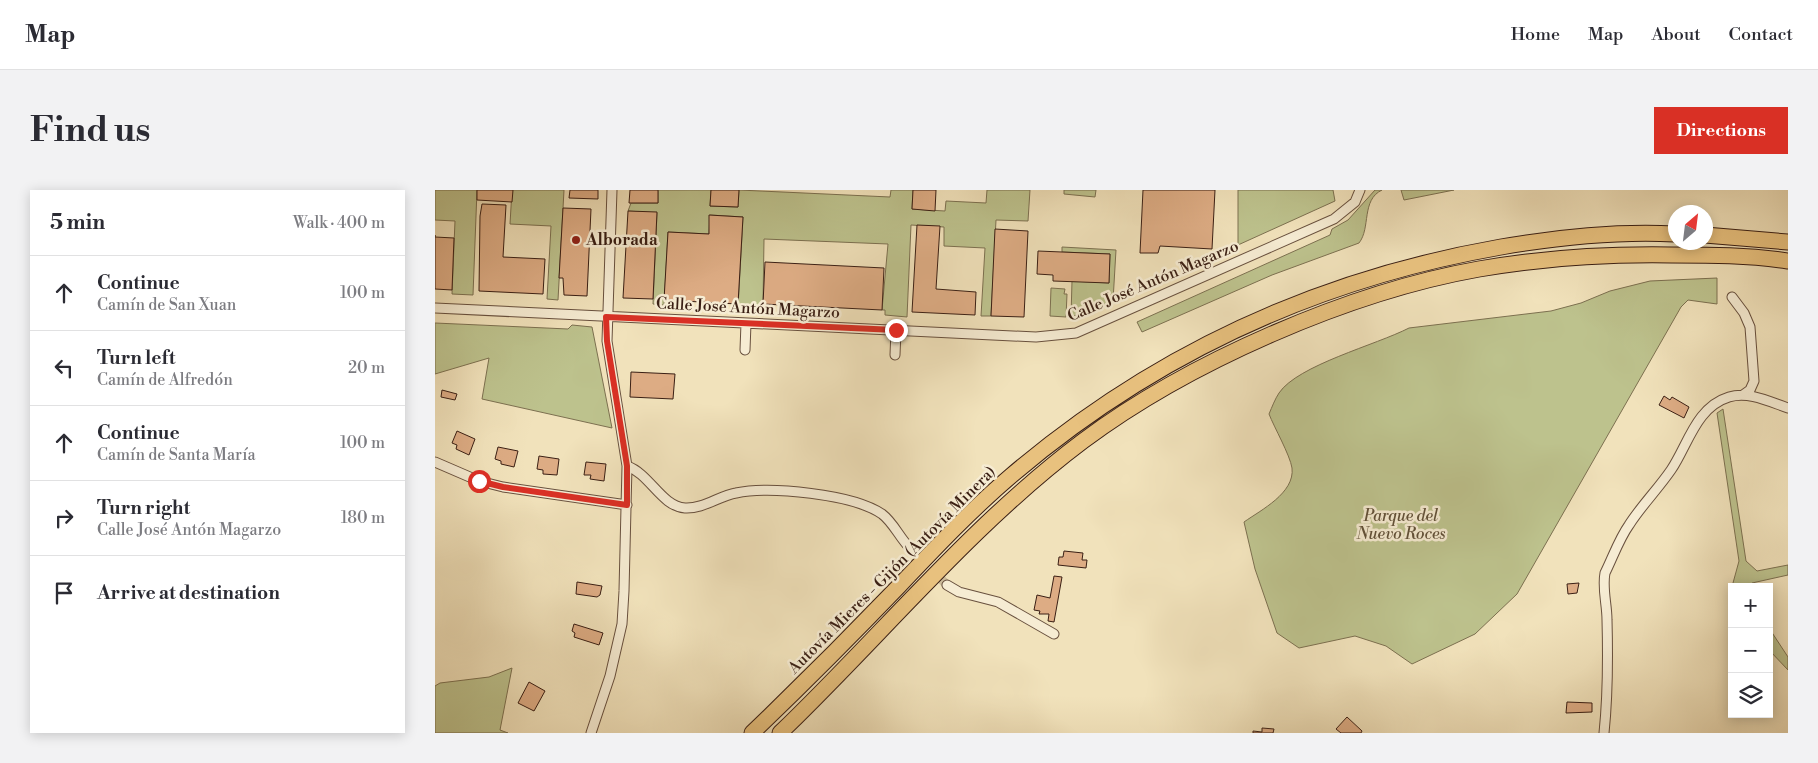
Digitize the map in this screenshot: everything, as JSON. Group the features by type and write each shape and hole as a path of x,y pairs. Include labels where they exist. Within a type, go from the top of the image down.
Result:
{"highway":[{"name":"Autovía Mieres - Gijón (Autovía Minera)","path":"752,733 806,682 954,529 1011,475 1076,424 1157,370 1238,328 1321,293 1393,270 1535,241 1597,235 1668,233"},
{"path":"1713,234 1788,234"},
{"path":"1713,235 1788,242"},
{"path":"780,733 968,541 1024,489 1085,440 1150,397 1243,347 1327,312 1410,285 1477,269 1537,260 1613,254 1753,255 1788,261"}],"street":[{"path":"591,733 610,676 622,624 627,505 627,466 607,341 606,317 612,190"},
{"name":"Calle José Antón Magarzo","path":"435,308 1036,337 1076,333 1334,219 1355,202 1360,190"},
{"path":"1732,298 1744,313 1750,327 1754,381 1750,390 1743,395"},
{"path":"745,350 746,323"},
{"path":"895,355 896,330"},
{"path":"1604,733 1609,689 1605,573 1628,525 1672,469 1702,417 1715,403 1730,397 1743,395 1768,400 1788,408"},
{"path":"435,462 479,481 503,487 627,505"},
{"path":"627,466 644,474 668,500 683,508 695,507 738,492 776,489 823,495 870,508 888,520 911,549"},
{"path":"947,585 959,592 998,602 1054,634"}],"green space":[{"path":"435,190 477,190 473,295 452,294 455,221 435,220"},
{"path":"512,190 564,190 558,300 547,299 551,226 510,224"},
{"path":"658,190 711,190 710,206 738,207 739,190 890,197 891,190 913,190 912,209 945,211 946,201 986,203 987,190 1030,190 1028,221 996,220 991,316 981,316 985,248 944,246 944,227 911,225 907,317 885,315 885,310 882,310 888,244 764,239 763,304 759,309 738,308 743,217 710,215 709,234 668,232 664,305 653,304 657,213 628,211 631,203 658,203"},
{"path":"1064,190 1096,190 1095,197 1064,194"},
{"path":"1238,190 1333,190 1335,201 1238,245"},
{"path":"1375,190 1382,190 1371,200 1365,230 1359,243 1272,275 1142,332 1137,322 1330,235 1332,229 1348,220"},
{"path":"1401,190 1454,190 1404,200"},
{"path":"1062,247 1116,250 1113,301 1071,317 1072,281 1109,283 1110,254 1062,252"},
{"name":"Parque del Nuevo Roces","path":"1717,278 1717,304 1688,300 1681,307 1517,594 1475,634 1412,664 1386,646 1355,636 1299,648 1277,633 1255,569 1244,522 1276,500 1283,493 1291,477 1291,462 1269,414 1279,393 1289,383 1303,373 1339,356 1409,328 1551,311 1581,303 1610,291 1650,281"},
{"path":"1051,288 1065,289 1064,294 1067,294 1066,317 1050,316"},
{"path":"435,323 568,329 572,325 592,327 612,428 482,399 489,358 435,374"},
{"path":"1723,409 1746,561 1757,571 1788,565 1788,575 1752,583 1733,583 1739,561 1717,413"},
{"path":"1773,634 1788,657 1788,670 1773,654"},
{"path":"512,668 500,730 508,733 435,733 435,686 440,683 489,677"}],"building":[{"path":"477,190 513,190 512,202 477,200"},
{"path":"570,190 598,190 598,199 569,198"},
{"path":"630,190 658,190 658,203 629,203"},
{"path":"711,190 739,190 738,207 710,206"},
{"path":"913,190 936,190 935,211 912,209"},
{"path":"1143,190 1215,190 1212,249 1160,246 1158,253 1140,253"},
{"path":"482,204 506,205 503,257 545,259 543,294 479,291 480,216"},
{"name":"Alborada","path":"563,208 591,209 587,296 564,295 563,278 559,278"},
{"path":"628,211 657,212 653,299 623,298"},
{"path":"709,215 743,217 738,304 664,300 668,232 709,234"},
{"path":"917,225 940,226 936,289 976,292 975,315 912,312"},
{"path":"995,229 1028,231 1024,317 991,316"},
{"path":"435,237 454,238 452,290 435,289"},
{"path":"1038,251 1110,254 1109,283 1053,281 1053,275 1037,274"},
{"path":"765,262 884,268 882,310 763,304"},
{"path":"631,372 675,374 673,399 630,397"},
{"path":"442,390 457,394 455,400 441,397"},
{"path":"1664,396 1670,400 1672,397 1689,407 1684,418 1659,405"},
{"path":"457,431 475,439 469,455 456,449 457,445 452,443"},
{"path":"498,447 518,451 514,467 501,464 501,461 495,459"},
{"path":"539,456 559,459 557,475 543,474 543,470 537,469"},
{"path":"586,462 606,464 604,481 590,479 591,475 584,475"},
{"path":"1064,551 1083,553 1082,560 1087,560 1086,568 1058,565 1059,557 1063,557"},
{"path":"1054,576 1062,577 1054,622 1048,621 1049,614 1039,614 1040,611 1034,610 1037,595 1050,598"},
{"path":"577,582 602,586 600,595 597,597 576,594"},
{"path":"1579,583 1577,593 1568,594 1567,584"},
{"path":"574,624 603,633 599,645 574,637 575,633 572,631"},
{"path":"529,682 545,691 534,711 518,703"},
{"path":"1567,702 1592,703 1592,712 1566,713"},
{"path":"1347,717 1362,731 1361,733 1341,733 1336,729"},
{"path":"1262,728 1274,729 1273,733 1253,733 1253,731 1262,732"}],"tunnel":[{"path":"911,549 947,585"}],"place":[{"name":"Alborada","path":"576,240"}],"route":[{"path":"479,481 503,487 627,505 627,466 624,433 607,341 606,317 896,330"}]}
